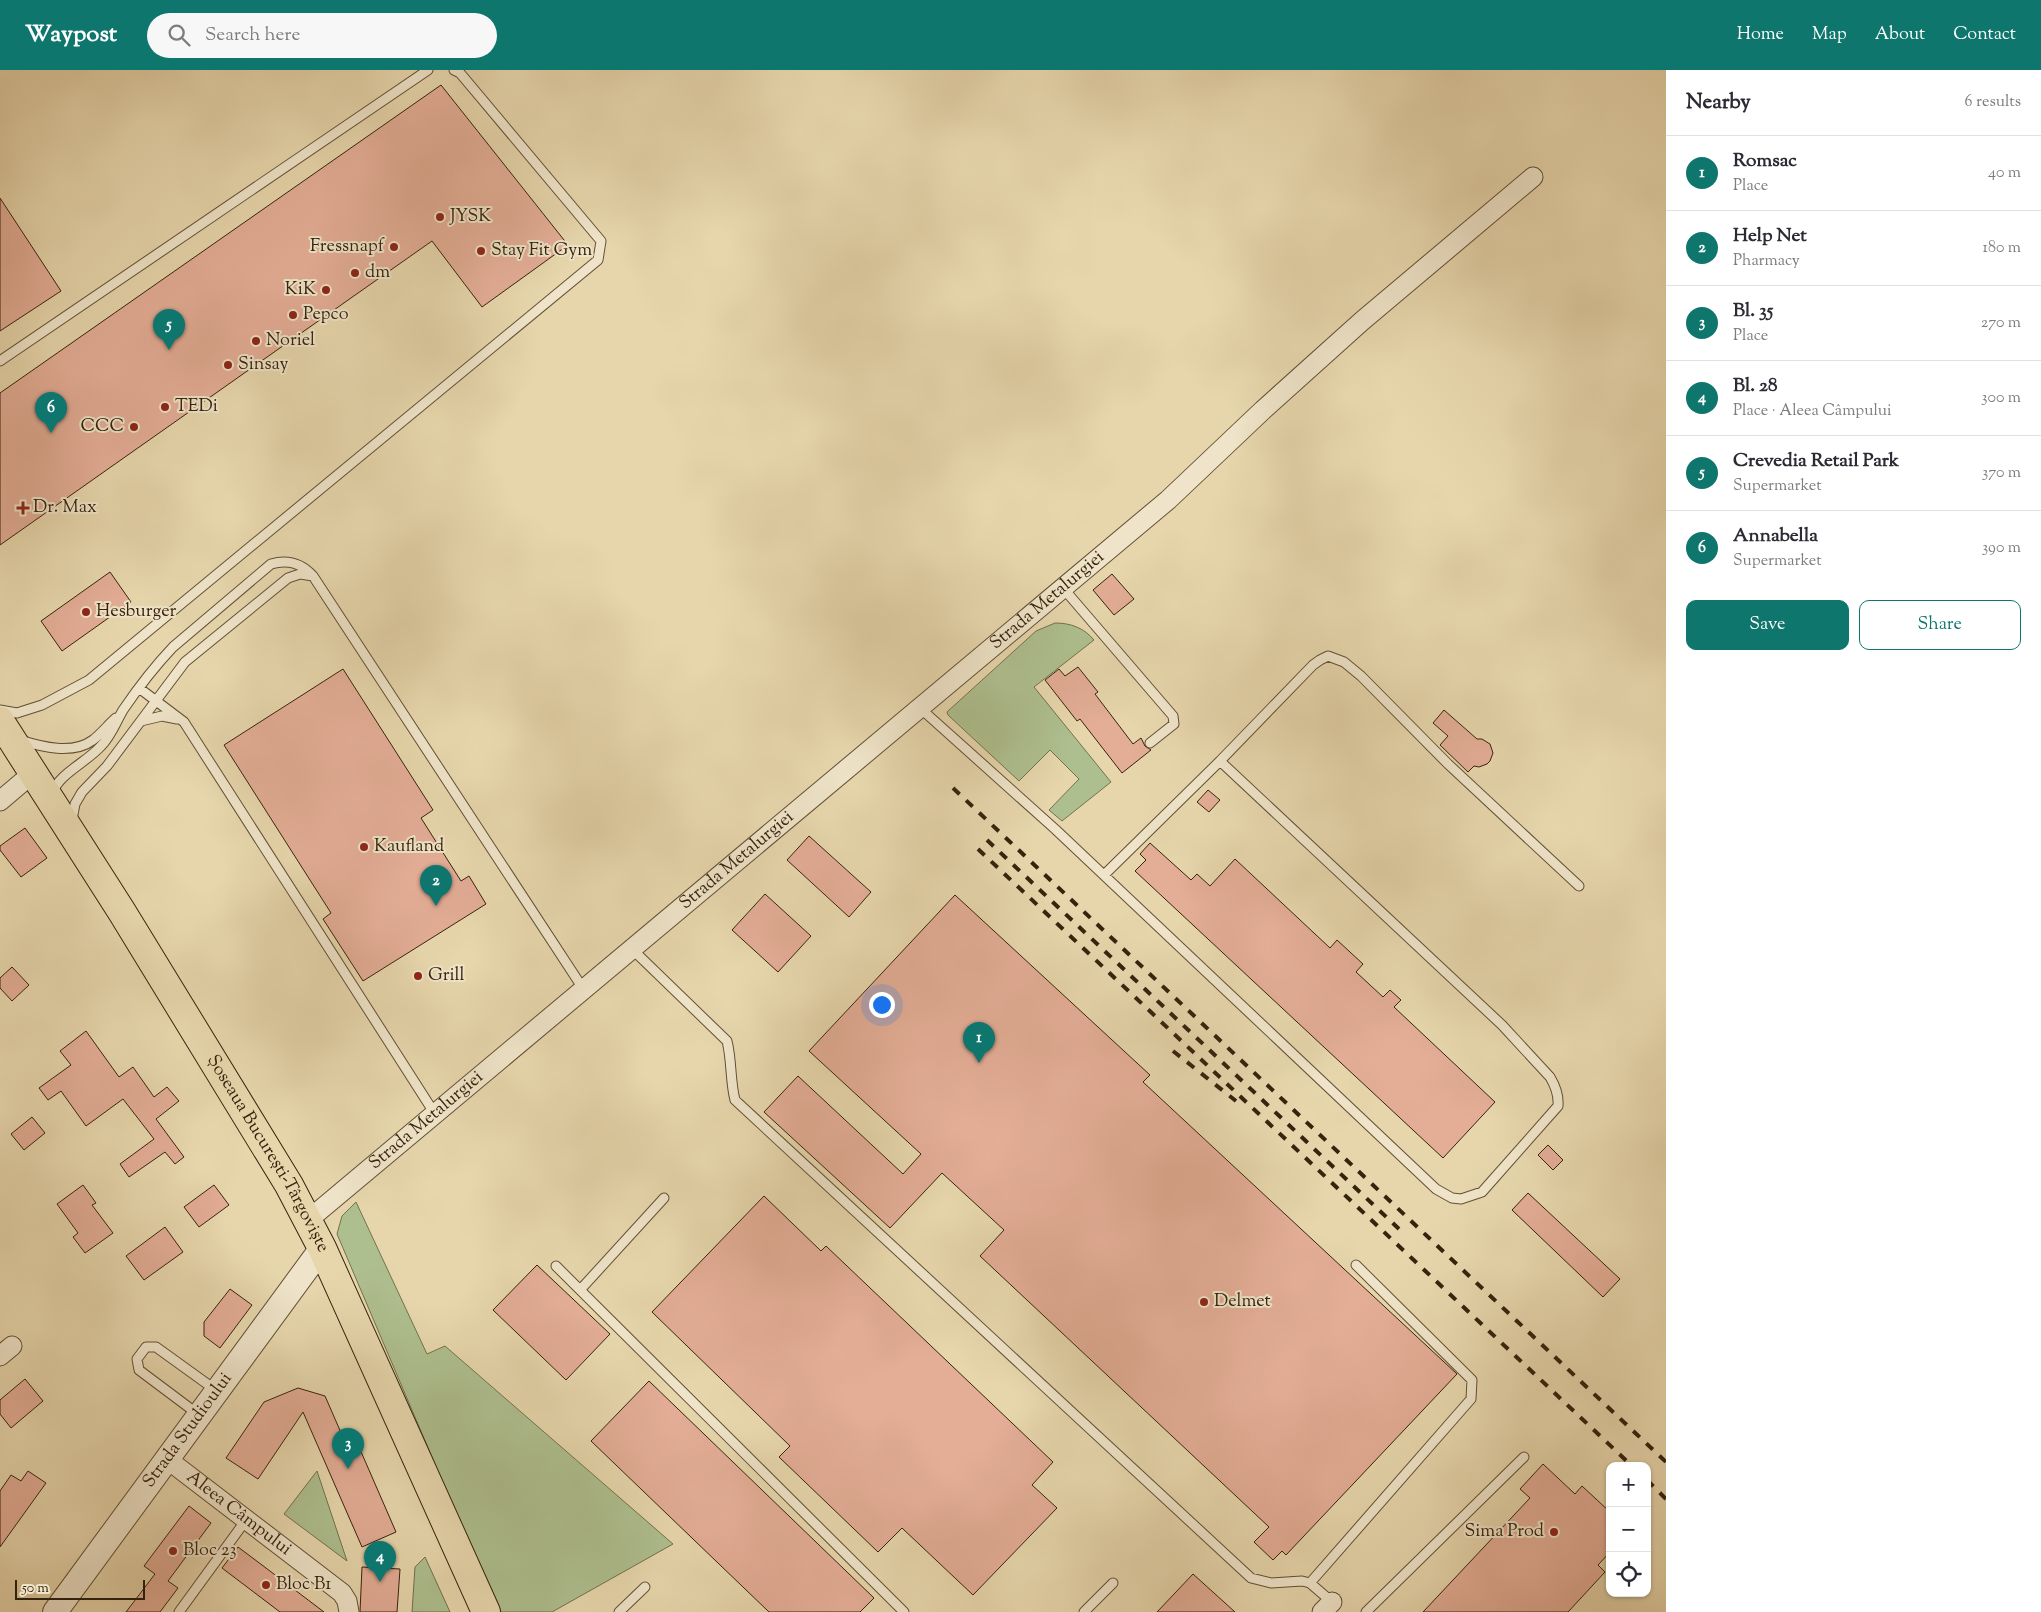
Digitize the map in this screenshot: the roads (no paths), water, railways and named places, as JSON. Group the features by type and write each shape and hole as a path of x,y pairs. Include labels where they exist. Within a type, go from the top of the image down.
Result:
{"main road":[{"name":"Șoseaua București-Târgoviște","path":"5,729 73,835 289,1185 322,1248 486,1612"}],"street":[{"name":"Strada Metalurgiei","path":"307,1221 1168,500 1263,410 1362,321 1533,177"},
{"path":"0,801 33,773"},
{"name":"Strada Studioului","path":"55,1612 322,1248"},
{"name":"Aleea Câmpului","path":"167,1459 342,1593 347,1601 348,1612"}],"lane":[{"path":"0,361 428,70"},
{"path":"0,710 17,713 42,705 89,680 598,260 601,241 460,72 454,70"},
{"path":"50,801 57,784 91,757 102,745 139,688 173,647 271,564 284,562 297,564 305,568 312,576 584,990"},
{"path":"73,835 72,825 75,804 82,792 106,766 185,662 288,578 300,574 312,576"},
{"path":"1063,588 1173,716 1174,724 1150,743"},
{"path":"1104,875 1220,761 1313,665 1328,656 1337,658 1361,676 1442,758 1579,886"},
{"path":"139,688 184,722 435,1114"},
{"path":"920,708 1104,875 1436,1189 1452,1198 1461,1199 1482,1192 1558,1106 1557,1092 1550,1077 1502,1025 1220,761"},
{"path":"5,729 48,747 76,747 94,740 123,711"},
{"path":"141,721 162,716 184,722"},
{"path":"632,949 727,1042 735,1100 1251,1578 1271,1583 1302,1581 1310,1583 1327,1607"},
{"path":"580,1290 664,1198"},
{"path":"1310,1583 1471,1399 1473,1391 1472,1380 1356,1265"},
{"path":"556,1266 897,1610"},
{"path":"199,1415 140,1370 137,1359 146,1347 156,1347 217,1391"},
{"path":"1366,1612 1524,1457"},
{"path":"179,1612 246,1520"},
{"path":"1084,1612 1113,1583"},
{"path":"619,1612 645,1586"}],"railway":[{"path":"953,788 1666,1462"},
{"path":"987,840 1399,1229"},
{"path":"978,849 1628,1462"},
{"path":"1173,1051 1236,1101"},
{"path":"1651,1484 1666,1499"}],"place":[{"name":"JYSK","path":"440,217"},
{"name":"Fressnapf","path":"394,247"},
{"name":"Stay Fit Gym","path":"481,251"},
{"name":"dm","path":"355,273"},
{"name":"KiK","path":"326,290"},
{"name":"Pepco","path":"293,315"},
{"name":"Noriel","path":"256,341"},
{"name":"Crevedia Retail Park","path":"169,350"},
{"name":"Sinsay","path":"228,365"},
{"name":"TEDi","path":"165,407"},
{"name":"CCC","path":"134,427"},
{"name":"Annabella","path":"51,433"},
{"name":"Dr. Max","path":"23,508"},
{"name":"Hesburger","path":"86,612"},
{"name":"Kaufland","path":"364,847"},
{"name":"Help Net","path":"436,906"},
{"name":"Grill","path":"418,976"},
{"name":"Romsac","path":"979,1063"},
{"name":"Delmet","path":"1204,1302"},
{"name":"Bl. 35","path":"348,1469"},
{"name":"Sima Prod","path":"1554,1532"},
{"name":"Bloc 23","path":"173,1551"},
{"name":"Bl. 28","path":"380,1582"},
{"name":"Bloc B1","path":"266,1585"}]}
